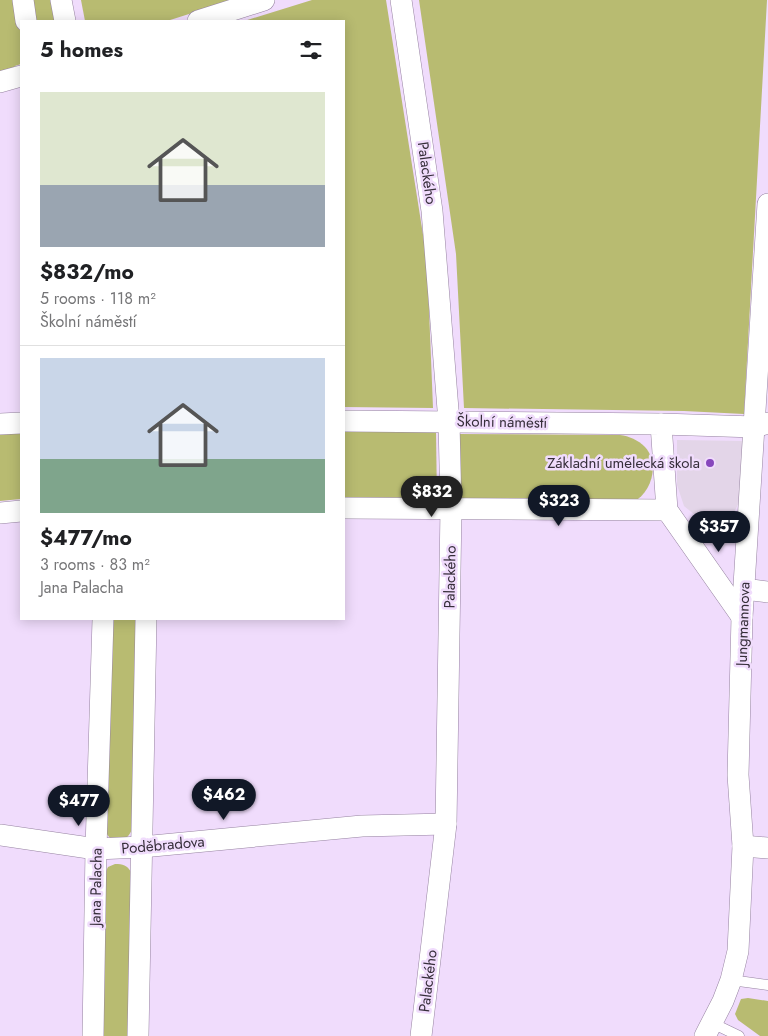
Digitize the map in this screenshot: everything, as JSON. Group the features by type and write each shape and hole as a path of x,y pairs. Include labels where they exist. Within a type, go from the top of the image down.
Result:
{"street":[{"path":"23,0 26,20"},
{"path":"62,0 65,20"},
{"path":"201,20 264,0"},
{"name":"Palackého","path":"401,0 432,211 449,422 451,508 446,824 421,1036"},
{"path":"0,82 20,76"},
{"name":"Jungmannova","path":"708,1030 731,980 738,951 744,846 738,775 742,617 762,425 768,204"},
{"name":"Školní náměstí","path":"345,421 762,425"},
{"path":"0,424 20,423"},
{"path":"661,424 667,510 742,617"},
{"path":"345,508 667,510"},
{"path":"0,513 20,511"},
{"path":"744,589 768,592"},
{"name":"Jana Palacha","path":"93,1036 103,620"},
{"path":"138,1036 146,620"},
{"name":"Poděbradova","path":"0,835 96,849 142,848 362,826 446,824"},
{"path":"744,846 768,848"}],"lane":[{"path":"731,980 768,984"},
{"path":"708,1030 739,1036"}],"shaded area":[{"name":"Základní umělecká škola","path":"677,440 743,441 742,497 732,516 717,524 700,519 684,506 677,485"}],"green space":[{"path":"0,0 52,0 56,20 20,20 20,64 13,69 0,72"},
{"path":"81,0 233,0 170,20 85,20"},
{"path":"312,0 386,0 427,260 433,408 345,407 345,20 247,20"},
{"path":"419,0 767,0 744,414 684,411 464,408 456,254"},
{"path":"20,428 20,499 0,501 0,430"},
{"path":"345,431 436,432 437,502 345,501"},
{"path":"457,434 620,435 633,439 645,447 652,461 652,477 645,492 633,502 458,499"},
{"path":"108,620 137,620 132,829 122,841 111,839 105,830"},
{"path":"115,864 124,865 131,872 128,1036 102,1036 105,873 108,867"},
{"path":"748,998 768,1001 768,1036 760,1036 738,1020 735,1014 741,999"}],"place":[{"name":"Základní umělecká škola","path":"710,463"}]}
